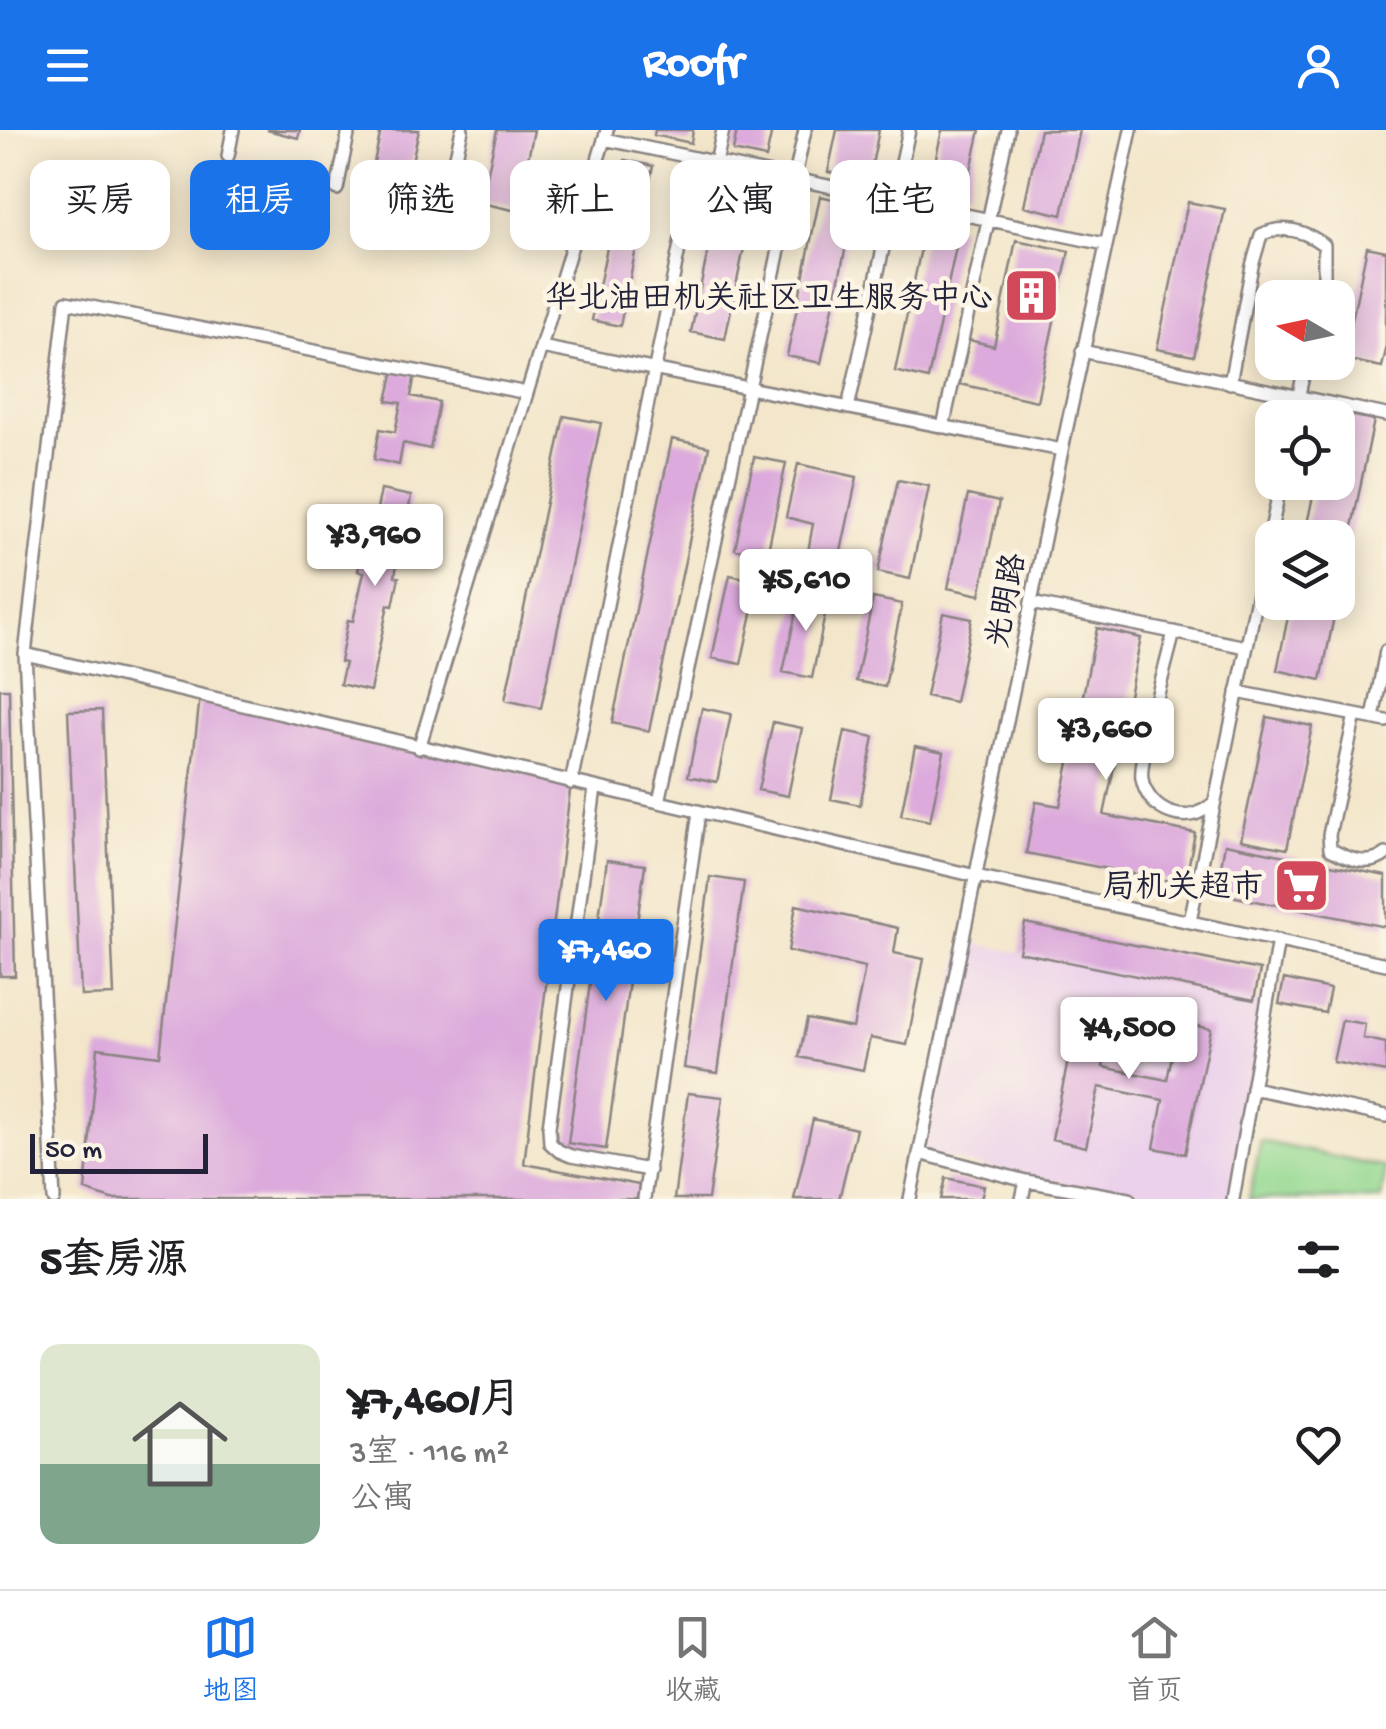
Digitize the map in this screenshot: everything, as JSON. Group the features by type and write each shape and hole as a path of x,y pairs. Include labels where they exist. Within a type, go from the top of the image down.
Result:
{"lane":[{"path":"228,156 233,130"},
{"path":"337,189 349,130"},
{"path":"455,160 462,130"},
{"path":"717,160 723,130"},
{"path":"798,160 805,130"},
{"path":"902,160 909,130"},
{"path":"942,426 1008,130"},
{"name":"光明路","path":"910,1199 1082,351 1131,130"},
{"path":"419,748 606,134 697,160"},
{"path":"970,216 1106,244"},
{"path":"1230,383 1261,235 1276,228 1310,234 1324,245 1323,280"},
{"path":"570,783 679,250"},
{"path":"659,802 778,250"},
{"path":"848,408 882,250"},
{"path":"54,1199 25,654 66,302 527,393"},
{"path":"541,347 1062,450"},
{"path":"1082,351 1386,415"},
{"path":"1297,400 1302,380"},
{"path":"1190,921 1277,500"},
{"path":"1031,603 1246,648"},
{"path":"1174,632 1141,776 1150,799 1164,811 1181,816 1200,815 1214,804"},
{"path":"1237,692 1380,720 1386,651"},
{"path":"25,654 976,876 1386,964"},
{"path":"1355,715 1329,835 1330,849 1346,858 1370,862 1386,854"},
{"path":"596,788 549,1126 550,1143 571,1156 648,1170"},
{"path":"644,1199 699,812"},
{"path":"1232,1199 1278,940"},
{"path":"1252,1088 1386,1116"},
{"path":"920,1153 1026,1181 1122,1198"},
{"path":"1022,1199 1026,1181"}],"shaded area":[{"path":"963,941 1267,1003 1233,1199 1129,1199 919,1153"}],"green space":[{"path":"1261,1141 1386,1168 1381,1199 1249,1199"}],"building":[{"path":"267,130 300,130 298,138"},
{"path":"381,130 419,130 412,160 375,160"},
{"path":"497,130 534,130 528,160 510,160 510,209 490,205 490,162"},
{"path":"655,130 693,130 691,143 654,135"},
{"path":"737,130 772,130 766,158 733,151"},
{"path":"837,130 879,130 873,160 831,160"},
{"path":"942,130 980,130 970,174 970,160 935,160"},
{"path":"1040,130 1080,130 1062,215 1024,206"},
{"path":"820,196 830,198 830,250 845,250 821,363 787,356"},
{"path":"1188,202 1225,209 1194,356 1157,349"},
{"name":"华北油田机关社区卫生服务中心","path":"1016,240 1069,251 1037,401 960,384 969,340 994,346"},
{"path":"1367,247 1386,251 1386,350 1382,367 1355,361 1355,305"},
{"path":"606,250 636,250 620,326 592,320"},
{"path":"708,250 744,250 725,339 691,332"},
{"path":"921,250 955,250 928,379 895,371"},
{"path":"394,370 415,374 411,396 439,402 430,449 403,443 399,465 374,459 380,429 395,432 401,403 387,401"},
{"path":"564,416 601,423 541,708 505,700"},
{"path":"1355,416 1374,420 1353,520 1308,520 1312,500 1355,500"},
{"path":"672,439 709,447 649,731 612,723"},
{"path":"754,457 786,463 767,556 735,549"},
{"path":"798,464 857,477 837,570 806,563 813,524 786,517"},
{"path":"898,480 929,486 910,579 878,572"},
{"path":"381,490 411,496 411,515 402,558 398,557 395,576 399,577 393,606 388,605 370,691 340,684 345,663 340,662 348,620 353,621 364,572 358,571 364,541 370,542"},
{"path":"968,495 999,502 980,595 948,588"},
{"path":"730,575 759,581 741,664 712,658"},
{"path":"801,589 829,595 812,678 783,672"},
{"path":"873,598 902,604 885,687 856,681"},
{"path":"943,613 972,619 955,702 926,696"},
{"path":"1287,620 1333,620 1321,680 1277,670"},
{"path":"1097,628 1141,638 1104,815 1195,833 1185,884 1026,853 1036,802 1060,806"},
{"path":"0,689 9,689 15,976 0,976"},
{"path":"200,696 571,783 524,1164 639,1185 637,1199 111,1199 85,1190 98,1048 160,1056"},
{"path":"702,708 731,714 717,782 688,776"},
{"path":"102,710 114,995 81,996 68,711"},
{"path":"1267,717 1312,726 1287,849 1241,840"},
{"path":"773,722 802,728 788,796 758,790"},
{"path":"845,731 874,737 860,805 831,799"},
{"path":"915,746 944,752 930,821 901,815"},
{"name":"局机关超市","path":"1225,844 1386,876 1386,927 1216,893"},
{"path":"607,860 645,865 606,1149 568,1143"},
{"path":"710,877 744,882 718,1073 684,1068"},
{"path":"796,905 898,928 894,953 924,959 907,1045 870,1038 863,1070 799,1057 807,1019 853,1028 865,967 788,951"},
{"path":"1025,923 1260,970 1254,1000 1019,952"},
{"path":"1284,979 1330,989 1325,1013 1279,1004"},
{"path":"1079,1006 1113,1013 1103,1067 1167,1080 1179,1022 1211,1029 1185,1154 1154,1148 1163,1100 1099,1087 1086,1147 1052,1139"},
{"path":"1342,1020 1365,1024 1363,1038 1386,1043 1386,1072 1333,1062"},
{"path":"688,1093 723,1097 708,1199 674,1199"},
{"path":"813,1119 856,1129 839,1199 794,1199"},
{"path":"946,1178 984,1186 981,1199 941,1199"}],"place":[{"name":"华北油田机关社区卫生服务中心","path":"1032,296"},
{"name":"局机关超市","path":"1302,885"}]}
